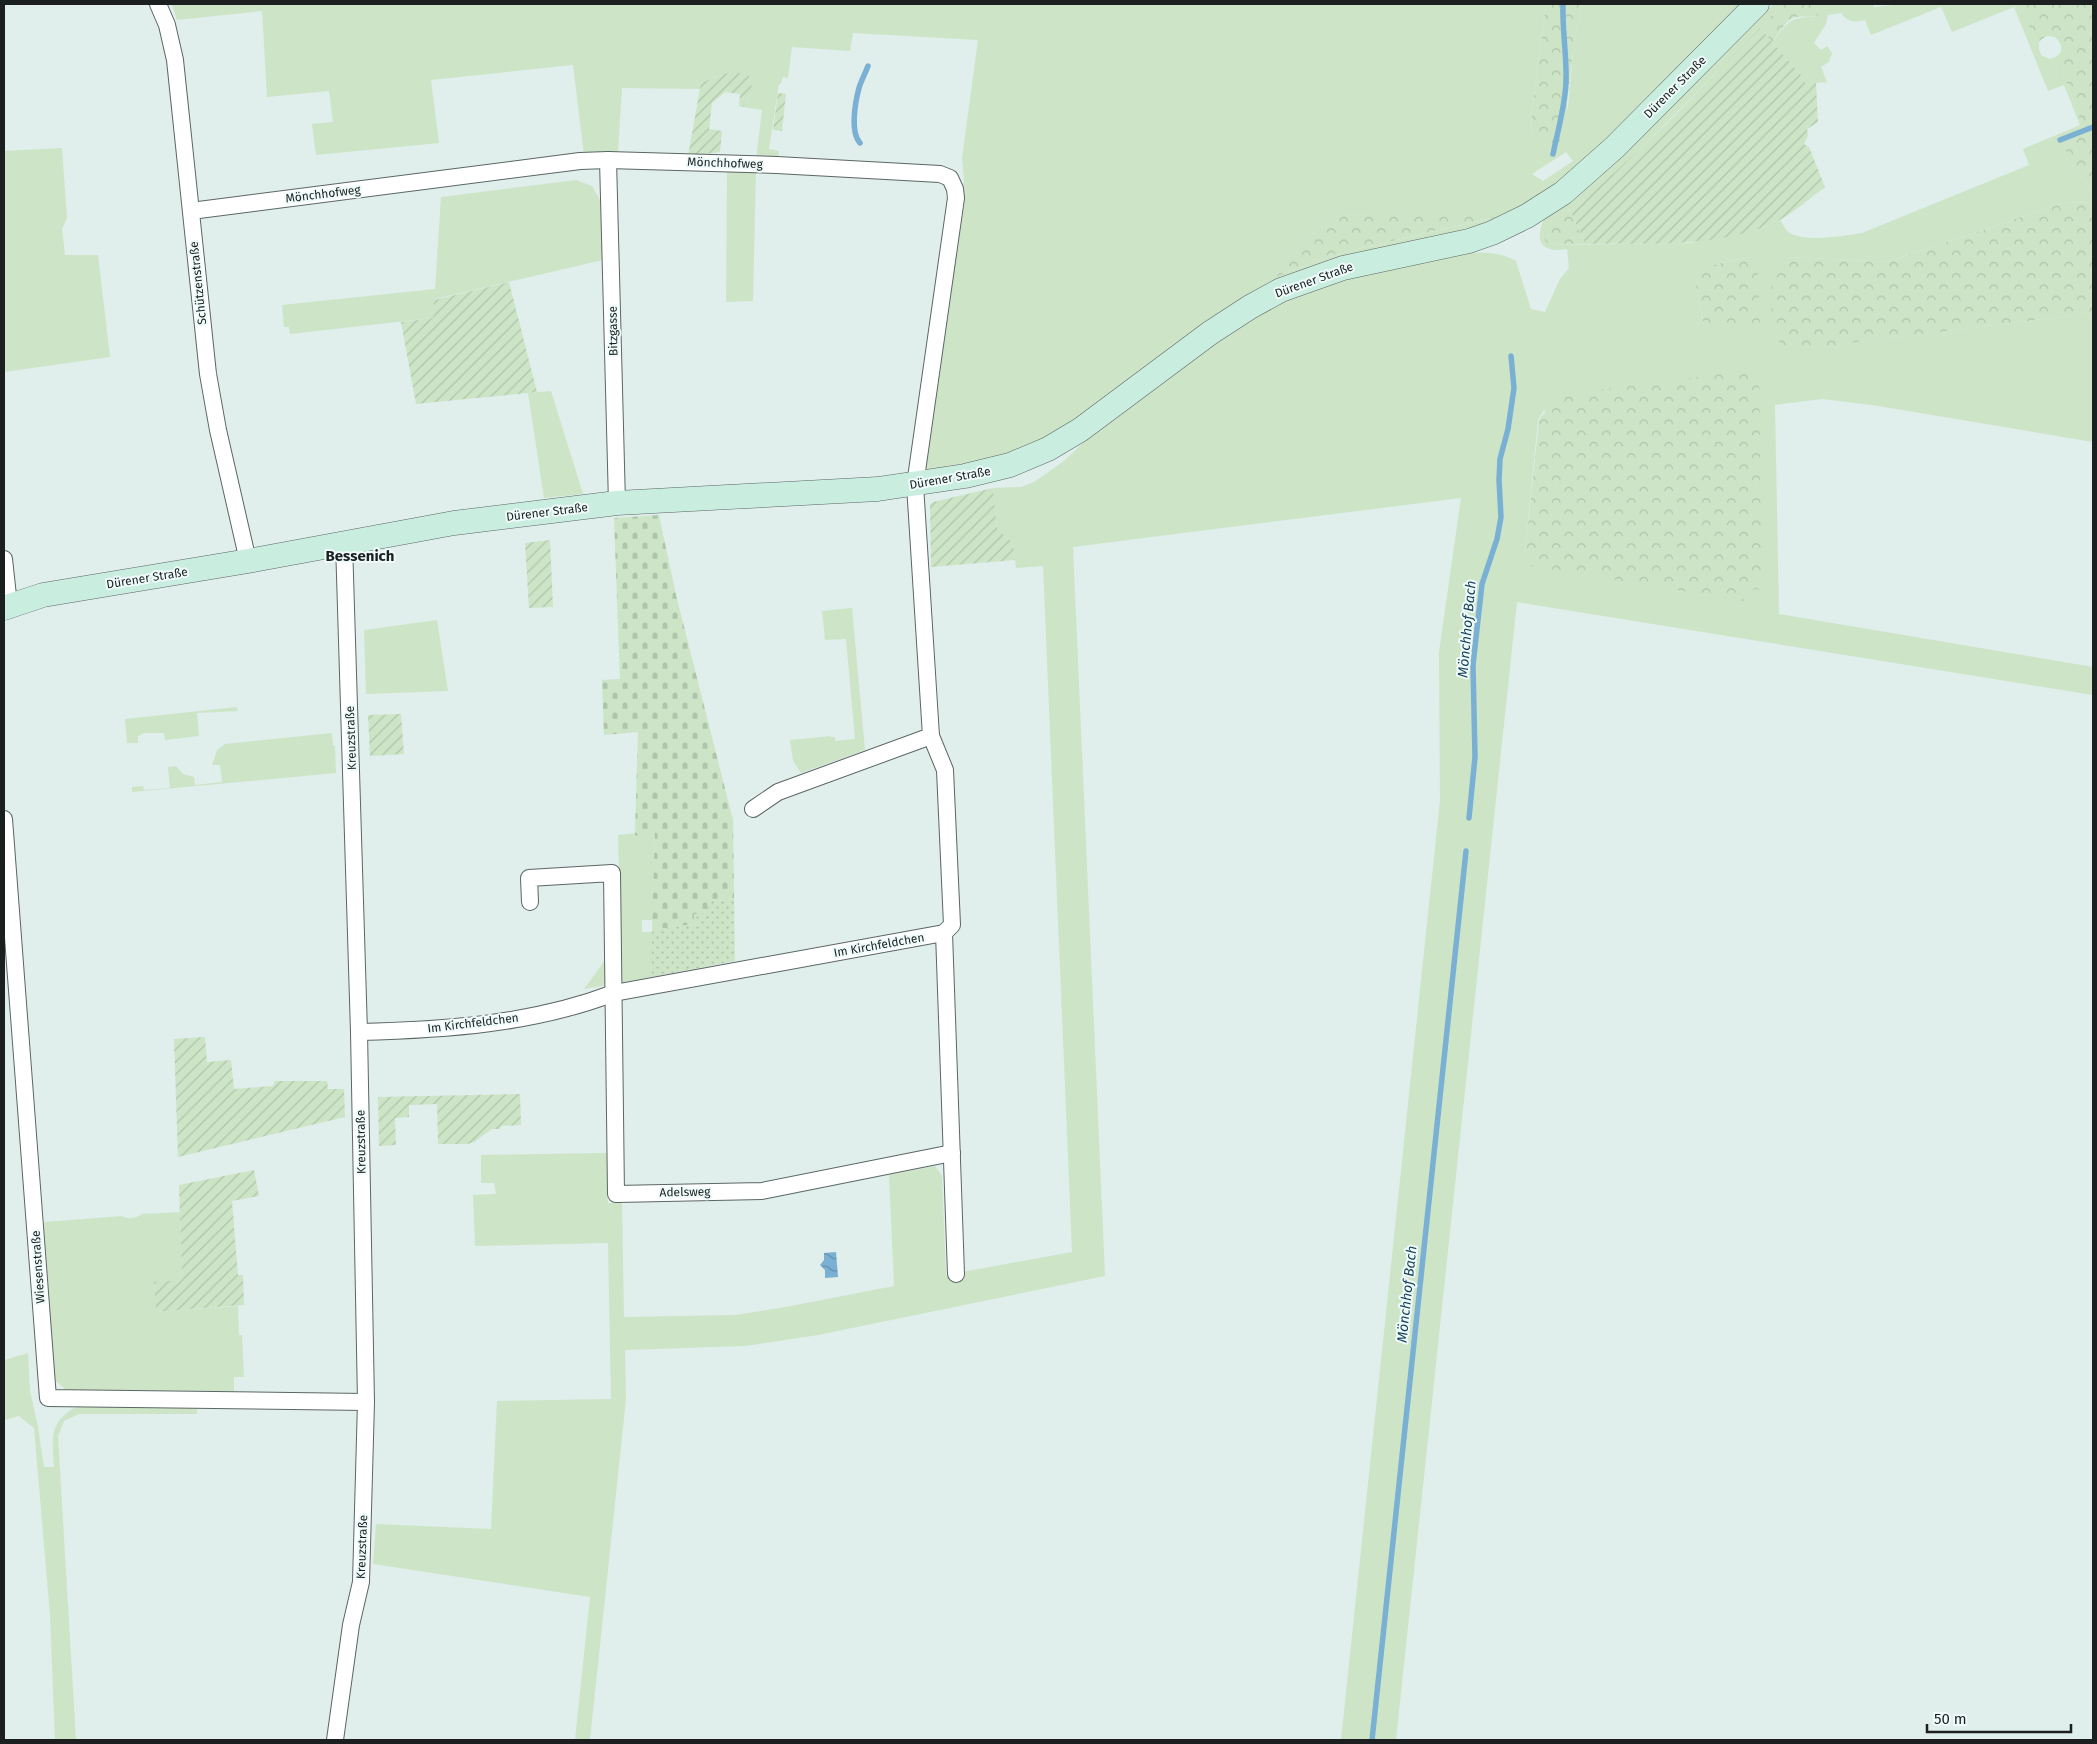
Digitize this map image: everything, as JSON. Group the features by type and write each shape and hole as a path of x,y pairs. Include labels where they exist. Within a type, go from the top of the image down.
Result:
{"street":[{"name":"Schützenstraße","path":"158,4 169,30 175,60 212,402 248,562"},
{"name":"Dürener Straße","path":"6,606 43,595 248,562 454,523 617,503 878,489 915,485 1000,469 1048,449 1092,421 1210,333 1250,307 1281,290 1349,267 1454,245 1483,236 1519,220 1562,193 1584,175 1632,130 1757,4"},
{"name":"Mönchhofweg","path":"191,211 580,161 608,160 940,174 950,178 954,184 956,198 915,485"},
{"name":"Bitzgasse","path":"608,160 617,503"},
{"path":"915,485 931,736 945,770 952,925 944,933 956,1274"},
{"name":"Kreuzstraße","path":"335,1740 351,1625 361,1582 366,1402 359,1032 344,543"},
{"path":"4,559 6,606"},
{"path":"753,809 778,792 931,736"},
{"name":"Wiesenstraße","path":"4,819 48,1398 366,1402"},
{"path":"530,902 529,878 612,873 614,993"},
{"name":"Im Kirchfeldchen","path":"359,1032 409,1031 489,1024 589,1003 614,993 944,933"},
{"name":"Adelsweg","path":"614,993 616,1194 762,1191 952,1153"}],"green space":[{"path":"172,4 1546,4 1530,127 1539,144 1545,146 1568,107 1574,43 1582,4 1744,4 1631,119 1548,192 1471,231 1342,259 1065,430 1004,459 928,472 925,468 964,182 962,158 978,40 853,33 850,51 792,47 788,78 783,77 781,84 779,84 769,149 779,151 778,161 756,160 762,110 743,107 751,95 720,75 701,83 700,89 622,88 618,152 584,155 573,65 431,80 439,143 316,155 312,124 333,122 329,91 267,97 262,11 177,20","holes":["1566,152 1573,161 1543,181 1532,174","1333,214 1492,218 1328,256 1255,285 1299,248"]},
{"path":"1546,4 1582,4 1574,43 1563,140 1545,146 1539,144 1530,127"},
{"path":"1773,4 1783,4 1614,174 1584,200 1551,222 1549,245 1689,243 1765,227 1780,219 1788,232 1804,237 1824,238 1862,233 2029,165 2023,149 2080,125 2064,85 2048,91 2014,7 1952,32 1941,7 1871,35 1865,20 1851,21 1841,13 1828,15 1826,24 1814,43 1821,50 1827,46 1832,53 1829,62 1821,67 1827,82 1806,84 1801,75 1772,42 1789,22 1799,18 1814,17 1822,7 1822,4 1873,4 1874,7 1904,4 2014,4 2039,42 2041,55 2050,59 2067,83 2082,127 2067,159 2093,192 2093,202 2063,203 1887,262 1792,257 1781,261 1775,270 1818,347 2093,313 2093,442 1872,405 1822,399 1775,405 1779,614 2093,667 2093,695 1517,602 1396,1740 1341,1740 1440,800 1439,652 1461,498 1073,547 1105,1276 818,1335 745,1346 625,1350 626,1399 590,1740 575,1740 590,1597 373,1564 376,1524 491,1529 497,1401 611,1399 608,1243 475,1246 473,1195 496,1194 494,1183 481,1183 481,1155 607,1153 608,1203 622,1203 624,1317 736,1315 894,1286 889,1175 935,1166 942,1176 946,1275 1072,1252 1043,566 1016,568 1013,543 997,530 993,488 1021,487 1034,482 1064,461 1103,424 1263,309 1332,280 1462,254 1497,254 1516,261 1531,309 1545,312 1560,279 1569,268 1567,249 1552,250 1545,247 1540,239 1540,229 1546,216 1641,136","holes":["1750,257 1705,330 1696,288 1713,265","1544,410 1755,589 1747,593 1744,601 1525,552 1538,420"]},
{"path":"1783,4 1822,4 1820,14 1795,17 1788,21 1772,42 1760,28"},
{"path":"2014,4 2093,4 2093,192 2067,159 2064,135 2082,127 2067,83 2050,59 2056,57 2061,52 2060,42 2054,37 2047,36 2039,42"},
{"path":"1760,28 1801,75 1806,84 1816,82 1818,122 1807,129 1808,135 1804,144 1809,147 1825,187 1780,220 1742,234 1675,243 1585,244 1570,210 1620,168"},
{"path":"734,72 748,75 752,80 751,95 743,107 739,106 740,94 725,92 712,103 709,129 722,131 720,152 688,156 701,83 720,75"},
{"path":"778,93 786,94 782,131 773,130"},
{"path":"62,148 67,218 62,229 65,255 98,255 110,357 4,372 4,151"},
{"path":"756,171 753,301 726,302 727,172"},
{"path":"576,180 592,186 600,200 603,260 435,299 433,318 290,334 289,327 284,327 282,305 435,289 441,197"},
{"path":"2093,202 2093,313 1819,347 1785,347 1777,338 1771,311 1771,299 1773,276 1783,260 1792,257 1887,262 2063,203"},
{"path":"1570,210 1585,244 1549,245 1544,239 1542,231 1550,222"},
{"path":"1333,214 1495,217 1328,256 1253,286 1299,248"},
{"path":"1750,257 1757,258 1760,325 1705,330 1696,288 1699,274 1713,265"},
{"path":"509,282 537,392 416,404 401,322 433,318 434,300"},
{"path":"1759,369 1762,590 1755,589 1747,593 1744,601 1531,566 1525,552 1539,420 1554,400 1565,394"},
{"path":"551,391 583,494 544,498 528,393"},
{"path":"993,488 997,529 1013,543 1015,560 931,567 930,505 933,502"},
{"path":"659,515 676,595 733,820 734,898 708,901 708,913 695,924 652,930 655,831 636,836 635,834 638,732 604,735 602,680 620,679 614,518"},
{"path":"550,540 553,607 529,608 525,543"},
{"path":"852,608 865,750 801,773 793,761 790,740 831,736 835,737 835,741 855,739 846,639 825,640 822,611"},
{"path":"437,620 448,691 366,694 364,630"},
{"path":"237,707 238,711 197,713 199,736 165,740 164,733 144,733 138,736 138,743 127,743 125,719"},
{"path":"401,714 404,754 370,756 368,715"},
{"path":"332,733 333,746 335,746 336,773 132,792 132,787 143,786 144,790 170,788 168,767 176,766 183,774 194,777 195,785 222,782 220,765 212,765 217,750 225,744"},
{"path":"655,831 653,920 642,920 642,932 653,932 652,977 584,989 621,939 618,835"},
{"path":"734,898 735,961 652,977 652,930 694,924 694,914 708,913 707,901"},
{"path":"205,1037 207,1062 231,1060 234,1089 273,1086 275,1081 327,1081 328,1089 344,1089 345,1117 178,1157 174,1039"},
{"path":"520,1094 521,1125 501,1126 500,1129 492,1129 468,1144 438,1144 437,1104 409,1105 409,1117 395,1118 396,1145 379,1146 378,1097"},
{"path":"254,1170 259,1196 232,1201 238,1275 243,1275 244,1305 156,1312 154,1282 182,1280 179,1185"},
{"path":"180,1212 182,1280 154,1283 157,1312 238,1306 239,1335 242,1335 244,1377 234,1377 234,1391 66,1390 54,1380 42,1225 45,1222 122,1216 132,1218 142,1214"},
{"path":"28,1353 30,1391 44,1467 54,1467 53,1438 57,1424 62,1417 79,1405 197,1406 197,1414 79,1414 64,1421 58,1436 76,1740 55,1740 50,1615 34,1428 19,1416 4,1420 4,1360"}],"water":[{"path":"836,1252 838,1277 825,1278 825,1270 820,1265 824,1260 824,1253"}],"waterway":[{"name":"Mönchhof Bach","path":"1553,154 1563,109 1566,82 1563,4"},
{"path":"860,143 855,132 855,109 859,88 868,66"},
{"path":"2060,140 2093,127"},
{"name":"Mönchhof Bach","path":"1469,818 1475,757 1473,665 1482,584 1497,539 1501,517 1500,459 1508,429 1514,388 1511,356"},
{"name":"Mönchhof Bach","path":"1372,1740 1466,851"}],"district":[{"name":"Bessenich","path":"360,556"}]}
